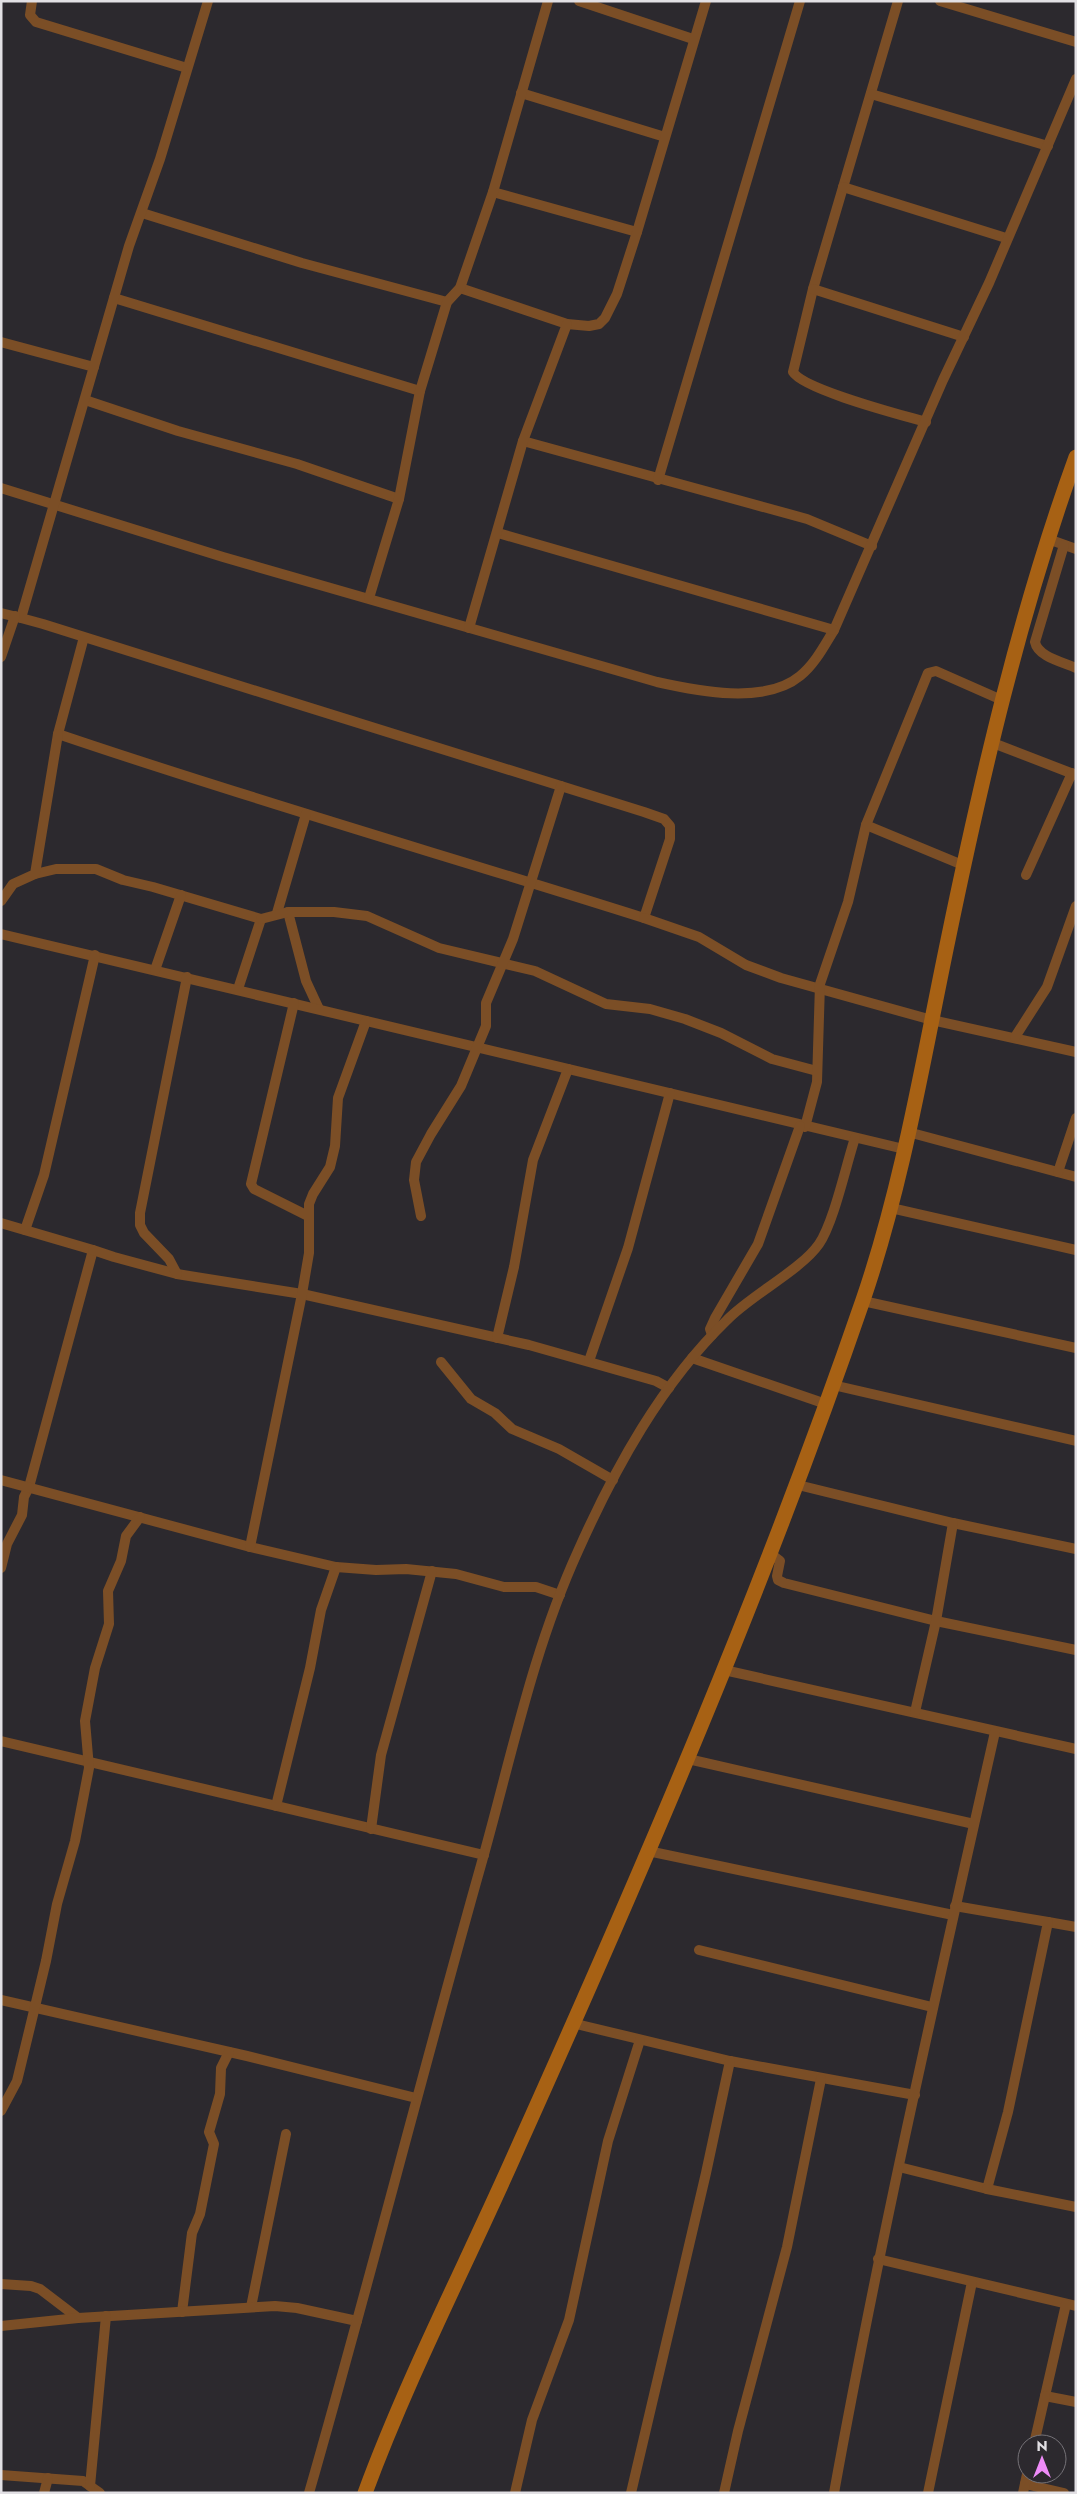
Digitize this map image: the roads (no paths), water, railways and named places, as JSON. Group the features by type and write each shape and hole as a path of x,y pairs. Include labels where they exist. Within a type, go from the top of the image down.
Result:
{"street":[{"path":"32,1 30,15 36,22 187,68"},
{"path":"1,656 18,617 54,504 114,298 208,1"},
{"path":"369,598 399,499 420,391 448,302 460,288 493,192 548,1"},
{"path":"579,1 693,38"},
{"path":"460,288 566,324 589,326 599,324 605,318 616,294 637,232 693,38 706,1"},
{"path":"658,480 800,1"},
{"path":"898,1 813,288 793,372 796,377 820,388 926,422"},
{"path":"940,1 1076,42"},
{"path":"1,488 223,557 657,682 703,691 727,692 762,691 790,683 806,672 834,630 1076,79"},
{"path":"521,93 664,137"},
{"path":"871,94 1048,146"},
{"path":"843,187 1006,238"},
{"path":"493,192 637,232"},
{"path":"142,213 302,263 448,302"},
{"path":"813,288 964,337"},
{"path":"114,298 420,391"},
{"path":"469,628 498,533 523,441 566,324"},
{"path":"1,342 94,367"},
{"path":"85,400 159,425 296,464 399,499"},
{"path":"523,441 824,525 872,546"},
{"path":"365,2493 405,2394 518,2148 688,1758 798,1485 863,1300 891,1208 993,743 1048,539 1076,457"},
{"path":"498,533 834,630"},
{"path":"1048,539 1076,549"},
{"path":"1064,545 1035,642 1038,649 1044,654 1076,668"},
{"path":"1,613 84,637 420,744 644,812 668,822 671,832 670,839 644,918"},
{"path":"35,874 58,734 84,637"},
{"path":"712,1336 710,1328 715,1318 758,1244 816,1092 819,989 848,902 866,825 930,671 940,672 1004,701"},
{"path":"58,734 199,782 644,918 699,937 756,969 819,989 932,1020 1076,1052"},
{"path":"993,743 1074,774 1026,874"},
{"path":"421,1216 414,1180 416,1162 430,1134 461,1086 475,1047 486,1026 486,1004 504,964 561,786"},
{"path":"277,913 306,814"},
{"path":"866,825 965,866"},
{"path":"1,886 13,884 35,874 56,869 96,870 123,880 261,919 277,913 288,912 334,912 367,916 440,948 540,974 606,1004 644,1008 685,1019 721,1033 772,1059 817,1071"},
{"path":"1,901 13,884"},
{"path":"155,970 181,896"},
{"path":"1015,1037 1048,987 1076,906"},
{"path":"288,912 304,973 319,1009"},
{"path":"238,989 261,919"},
{"path":"1,934 904,1149"},
{"path":"26,1230 52,1146 95,955"},
{"path":"177,1274 164,1252 144,1233 140,1225 140,1213 187,977"},
{"path":"294,1003 251,1184 254,1189 308,1216"},
{"path":"250,1547 302,1294 309,1253 308,1216 311,1198 332,1162 338,1098 366,1021"},
{"path":"497,1338 514,1267 533,1160 568,1069"},
{"path":"589,1361 628,1248 670,1092"},
{"path":"1058,1172 1076,1118"},
{"path":"908,1132 1076,1177"},
{"path":"309,2493 484,1856 526,1689 578,1550 613,1480 650,1415 692,1358 728,1318 796,1266 818,1245 826,1229 854,1138"},
{"path":"891,1208 1076,1250"},
{"path":"1,1223 177,1274 302,1294 497,1338 589,1361 656,1381 669,1388"},
{"path":"1,1568 7,1544 22,1515 24,1496 29,1487 93,1250"},
{"path":"863,1300 1076,1348"},
{"path":"692,1358 826,1404"},
{"path":"441,1362 471,1399 495,1413 512,1429 559,1449 613,1480"},
{"path":"833,1385 1076,1442"},
{"path":"1,1480 250,1547 336,1567 432,1571 456,1574 504,1587 536,1587 560,1595"},
{"path":"798,1485 953,1523 1076,1549"},
{"path":"1,2111 17,2081 46,1961 56,1904 74,1841 89,1762 85,1721 95,1668 110,1624 108,1591 121,1561 126,1536 140,1517"},
{"path":"915,1712 936,1621 953,1523"},
{"path":"771,1554 780,1561 777,1576 781,1582 936,1621 1076,1650"},
{"path":"276,1806 310,1668 321,1610 336,1567"},
{"path":"371,1829 381,1755 432,1571"},
{"path":"724,1670 1076,1749"},
{"path":"834,2493 878,2258 915,2095 932,2007 995,1732"},
{"path":"1,1741 484,1856"},
{"path":"688,1758 974,1824"},
{"path":"648,1851 954,1911 1076,1926"},
{"path":"988,2189 1008,2112 1048,1922"},
{"path":"699,1950 932,2007"},
{"path":"1,2000 229,2052 416,2098"},
{"path":"572,2023 730,2061 915,2095"},
{"path":"515,2493 532,2420 569,2320 606,2149 640,2040"},
{"path":"182,2312 192,2233 200,2214 214,2144 209,2132 220,2094 221,2068 229,2052"},
{"path":"631,2493 706,2173 730,2061"},
{"path":"724,2493 738,2431 787,2247 821,2079"},
{"path":"252,2307 286,2134"},
{"path":"899,2167 988,2189 1076,2207"},
{"path":"878,2258 1071,2305 1036,2434"},
{"path":"928,2493 972,2282"},
{"path":"1,2284 31,2286 40,2289 78,2318"},
{"path":"1,2326 78,2318 252,2307 296,2308 357,2321"},
{"path":"90,2486 106,2316"},
{"path":"1045,2396 1076,2402"},
{"path":"1,2475 83,2481 100,2493"},
{"path":"44,2493 48,2478"},
{"path":"1025,2484 1064,2493"}]}
